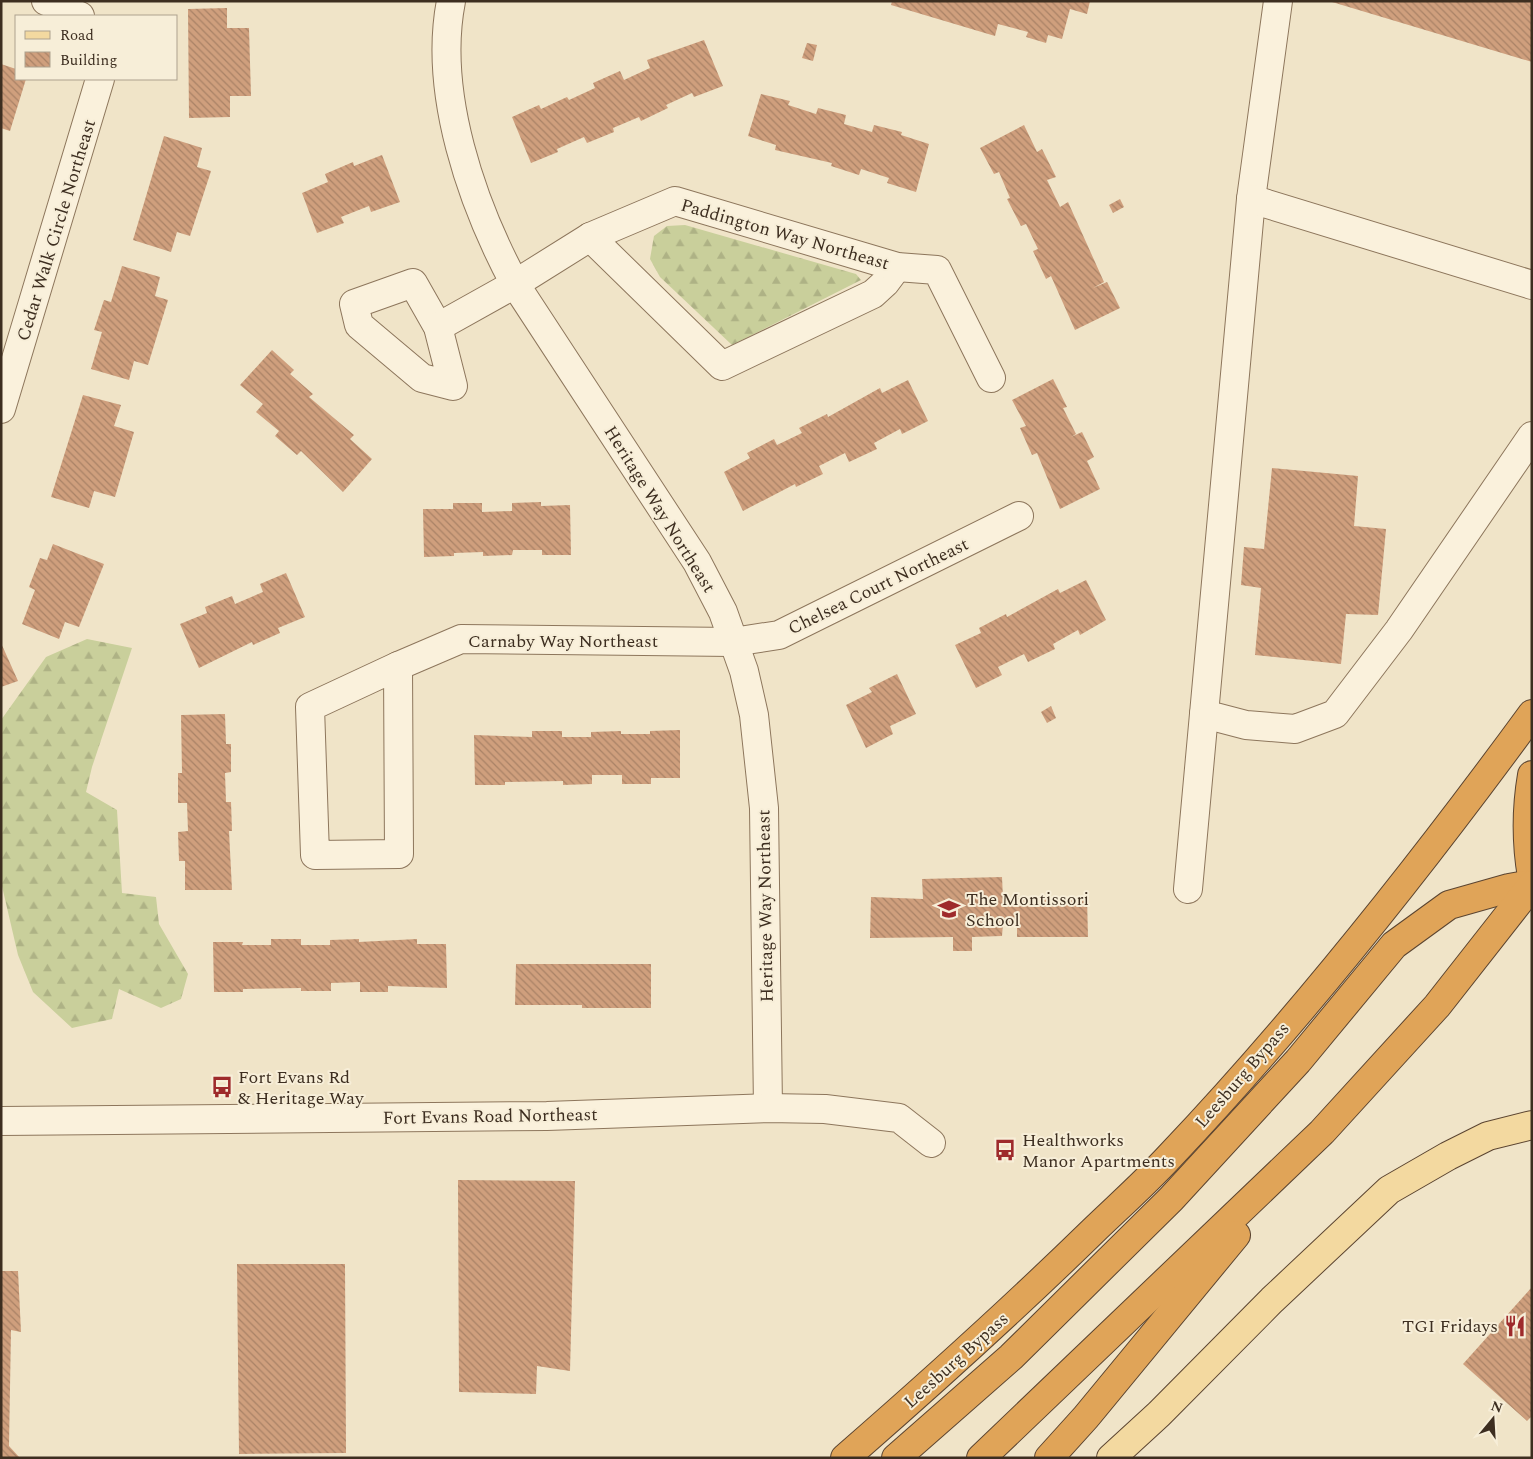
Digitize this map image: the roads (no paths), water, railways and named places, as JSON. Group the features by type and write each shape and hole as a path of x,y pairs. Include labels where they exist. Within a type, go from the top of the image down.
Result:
{"highway":[{"name":"Leesburg Bypass","path":"845,1458 930,1385 1027,1295 1169,1157 1274,1040 1449,826 1532,714"},
{"path":"1532,775 1528,801 1526,840 1532,877"},
{"path":"1049,1458 1086,1417 1322,1132 1437,1006 1532,885"},
{"path":"896,1458 1011,1357 1171,1199 1298,1061 1394,945 1449,905 1509,888 1532,885"},
{"path":"981,1458 1322,1132"}],"main road":[{"path":"1111,1458 1159,1414 1272,1300 1389,1190 1448,1156 1488,1136 1532,1125"}],"street":[{"path":"46,1 78,15"},
{"name":"Heritage Way Northeast","path":"451,1 448,19 452,112 463,158 493,245 515,284 697,562 723,612 744,671 754,715 764,808 768,1108"},
{"path":"1188,889 1251,199 1278,1"},
{"name":"Cedar Walk Circle Northeast","path":"1,409 100,80"},
{"path":"1251,199 1532,284"},
{"name":"Paddington Way Northeast","path":"438,327 515,284 590,236 675,201 897,267 937,270 991,378"},
{"name":"Paddington Way Northeast","path":"590,236 722,366 873,294 885,283 897,267"},
{"path":"1204,714 1246,725 1295,730 1335,714 1399,630 1532,436"},
{"name":"Chelsea Court Northeast","path":"733,642 779,635 1019,516"},
{"name":"Carnaby Way Northeast","path":"398,666 399,854 315,855 310,707 398,666 461,639 733,642"},
{"name":"Fort Evans Road Northeast","path":"1,1121 547,1116 768,1108 825,1109 899,1118 931,1143"}],"place":[{"name":"The Montissori School","path":"949,909"},
{"name":"Fort Evans Rd & Heritage Way","path":"222,1087"},
{"name":"Healthworks Manor Apartments","path":"1005,1150"},
{"name":"TGI Fridays","path":"1515,1326"}]}
